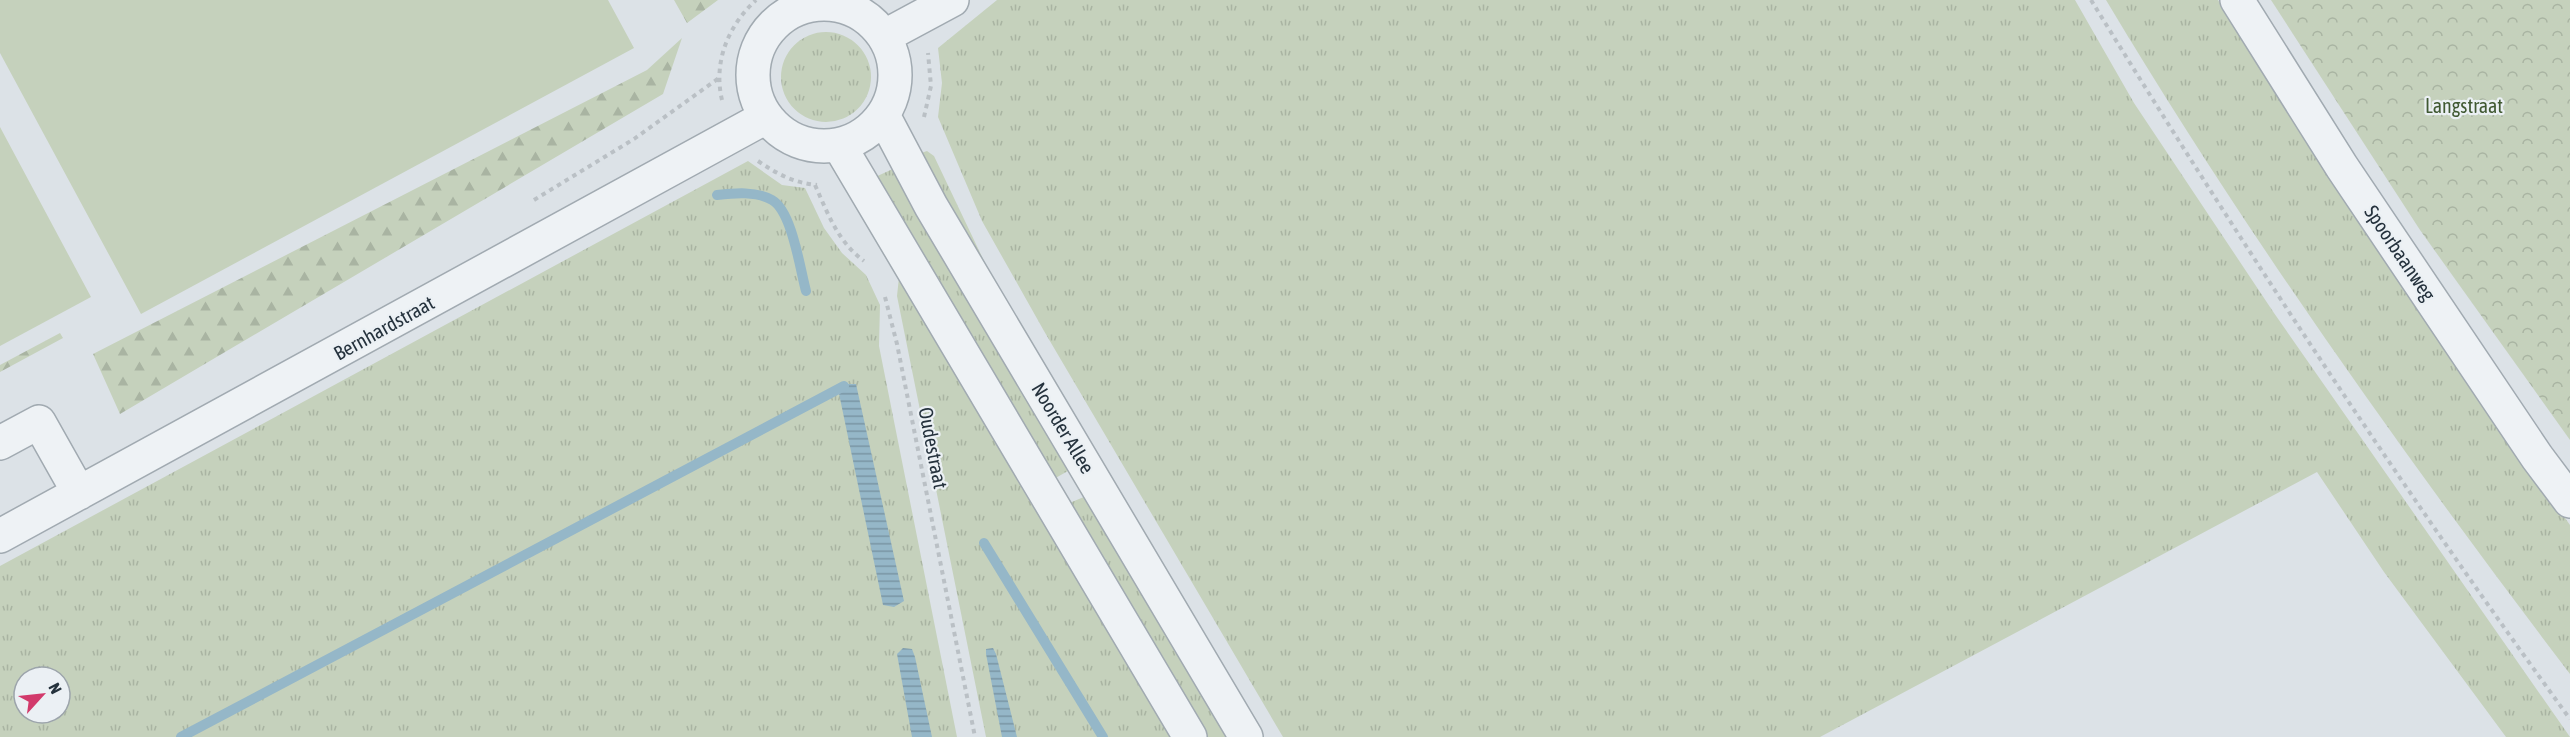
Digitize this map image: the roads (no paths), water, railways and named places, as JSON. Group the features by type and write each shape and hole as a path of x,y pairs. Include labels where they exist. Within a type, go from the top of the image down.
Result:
{"street":[{"path":"885,36 952,0"},
{"name":"Spoorbaanweg","path":"2238,0 2349,177 2537,457 2570,501"},
{"path":"814,2 841,5 860,12 885,36 895,63 895,86 884,117 859,138 839,146 818,147 798,142 781,132 766,117 756,98 752,76 756,53 765,34 780,18 814,2"},
{"name":"Bernhardstraat","path":"0,536 766,117"},
{"name":"Noorder Allee","path":"884,117 931,206 1246,737"},
{"path":"839,146 1190,737"},
{"path":"0,443 39,422 79,493"}],"water":[{"path":"837,384 856,384 904,601 894,607 883,605"},
{"path":"903,648 912,649 915,657 932,737 912,737 897,654"},
{"path":"993,648 1017,737 1002,737 986,654 986,649"}],"waterway":[{"path":"717,195 738,193 759,195 772,200 779,206 790,228 806,291"},
{"path":"181,737 844,386"},
{"path":"984,543 1103,737"}],"park label":[{"name":"Langstraat","path":"2464,106"}]}
